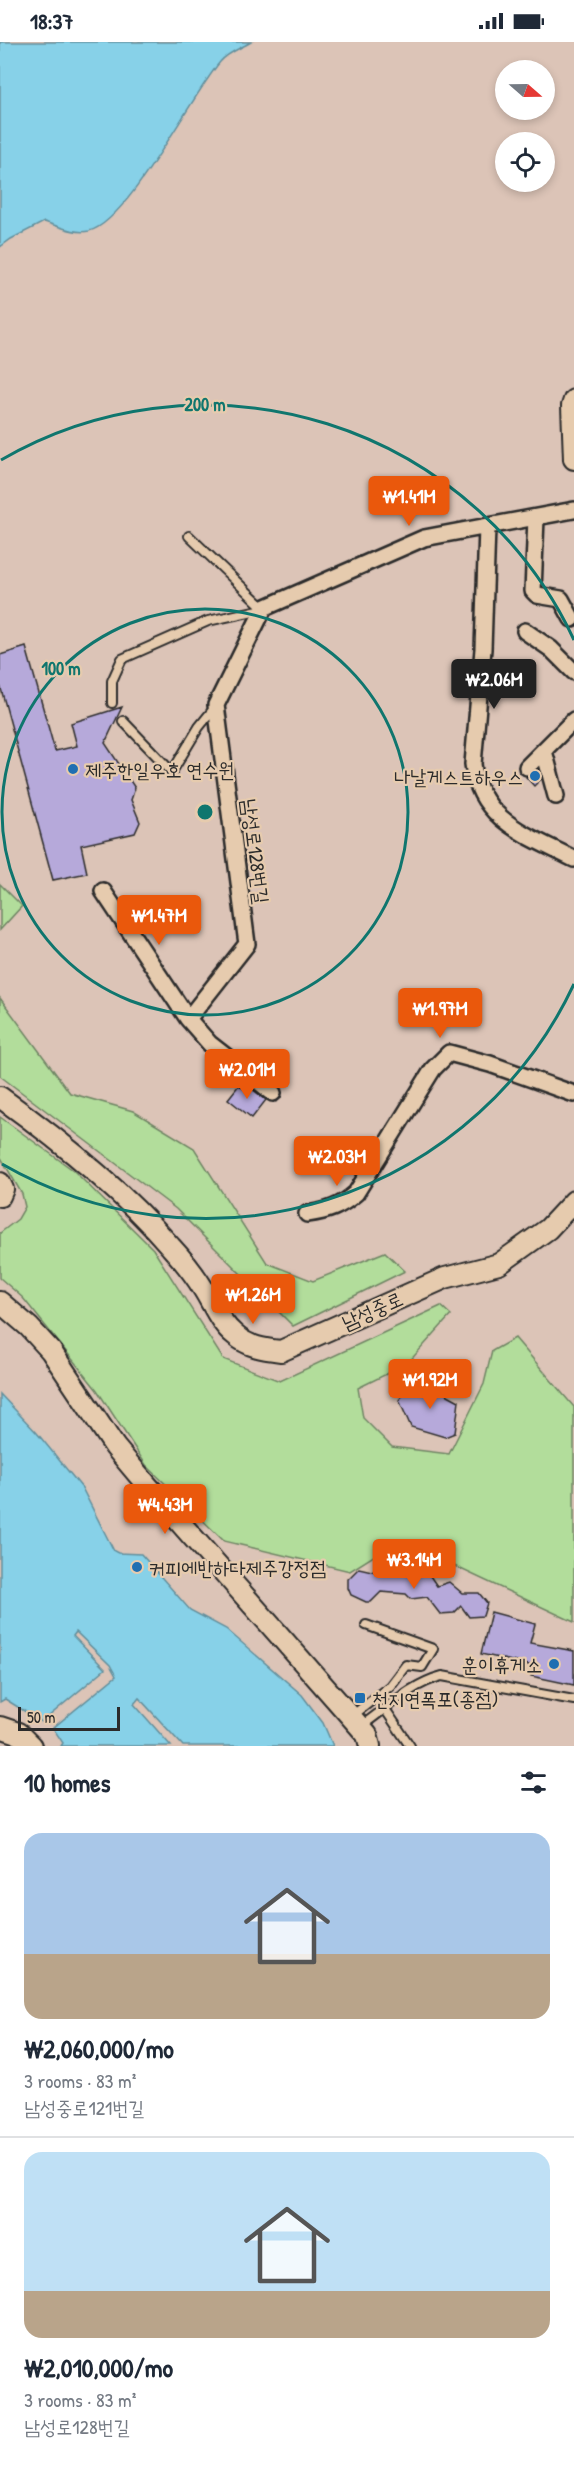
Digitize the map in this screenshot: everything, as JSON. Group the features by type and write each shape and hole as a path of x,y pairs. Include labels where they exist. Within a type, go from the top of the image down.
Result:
{"street":[{"path":"574,400 572,406 574,459"},
{"path":"216,705 264,608 424,538 574,510"},
{"path":"536,518 533,591 537,595 561,599 572,619"},
{"path":"487,527 483,649 473,764 474,780 484,801 504,822 574,859"},
{"path":"525,631 551,649 574,672"},
{"name":"남성로128번길","path":"188,1019 247,944 216,705"},
{"path":"527,767 574,720"},
{"path":"544,751 556,796"},
{"path":"103,891 188,1019 210,1044 273,1093"},
{"path":"307,1214 331,1210 356,1193 433,1069 449,1053 490,1064 574,1094"},
{"name":"남성중로","path":"0,1097 94,1172 136,1209 204,1290 218,1316 235,1335 256,1348 281,1351 444,1278 499,1264 548,1229 574,1201"},
{"path":"0,1183 3,1189 0,1196"},
{"path":"0,1302 29,1327 51,1352 115,1447 146,1485 362,1731"},
{"path":"0,1727 18,1733 31,1746"}],"lane":[{"path":"189,536 264,608"},
{"path":"112,703 112,681 123,659 208,621 264,608"},
{"path":"123,721 172,772 199,727 216,705"},
{"path":"362,1731 406,1665 422,1667 433,1649 366,1625"},
{"path":"362,1731 385,1709 429,1679 442,1676 574,1700"},
{"path":"385,1709 410,1746"}],"green space":[{"path":"0,884 22,906 0,930"},
{"path":"0,998 70,1093 133,1111 194,1148 267,1263 313,1281 385,1252 405,1271 293,1326 176,1209 0,1076"},
{"path":"0,1117 73,1170 153,1249 223,1359 280,1381 441,1306 451,1315 407,1364 358,1388 363,1418 392,1447 449,1454 484,1384 492,1351 515,1338 574,1407 574,1622 416,1548 388,1547 350,1571 224,1541 146,1465 97,1390 23,1298 0,1278 0,1233 18,1219 25,1207 22,1194 0,1156"}],"water":[{"path":"0,42 251,42 230,53 220,62 140,183 105,223 83,232 44,222 0,247"},
{"path":"0,1394 37,1433 82,1488 114,1551 141,1554 190,1610 226,1629 302,1695 323,1723 333,1746 183,1746 139,1698 134,1704 171,1746 61,1746 63,1743 53,1728 116,1676 110,1665 76,1632 73,1636 105,1669 42,1722 5,1699 0,1702"}],"building":[{"name":"제주한일우호 연수원","path":"26,647 55,751 77,746 71,723 122,707 105,743 135,788 131,800 140,822 135,833 81,845 87,873 53,880 0,685 0,655"},
{"name":"나날게스트하우스","path":"539,769 541,779 534,786 526,777"},
{"path":"239,1085 244,1089 247,1085 266,1100 252,1118 228,1099"},
{"path":"412,1383 437,1389 459,1401 455,1433 445,1437 411,1427 399,1400"},
{"path":"390,1565 405,1573 411,1569 428,1573 437,1586 449,1582 462,1593 479,1593 487,1603 483,1616 469,1617 461,1606 454,1613 440,1614 427,1597 411,1599 406,1594 381,1592 371,1602 366,1602 351,1595 348,1579 359,1568 376,1572 381,1567"},
{"path":"491,1612 535,1624 530,1643 574,1651 574,1685 531,1676 533,1666 481,1654"}],"place":[{"name":"제주한일우호 연수원","path":"73,769"},
{"name":"나날게스트하우스","path":"535,776"},
{"name":"커피에반하다제주강정점","path":"137,1567"},
{"name":"훈이휴게소","path":"554,1664"},
{"name":"천지연폭포(종점)","path":"360,1698"}]}
